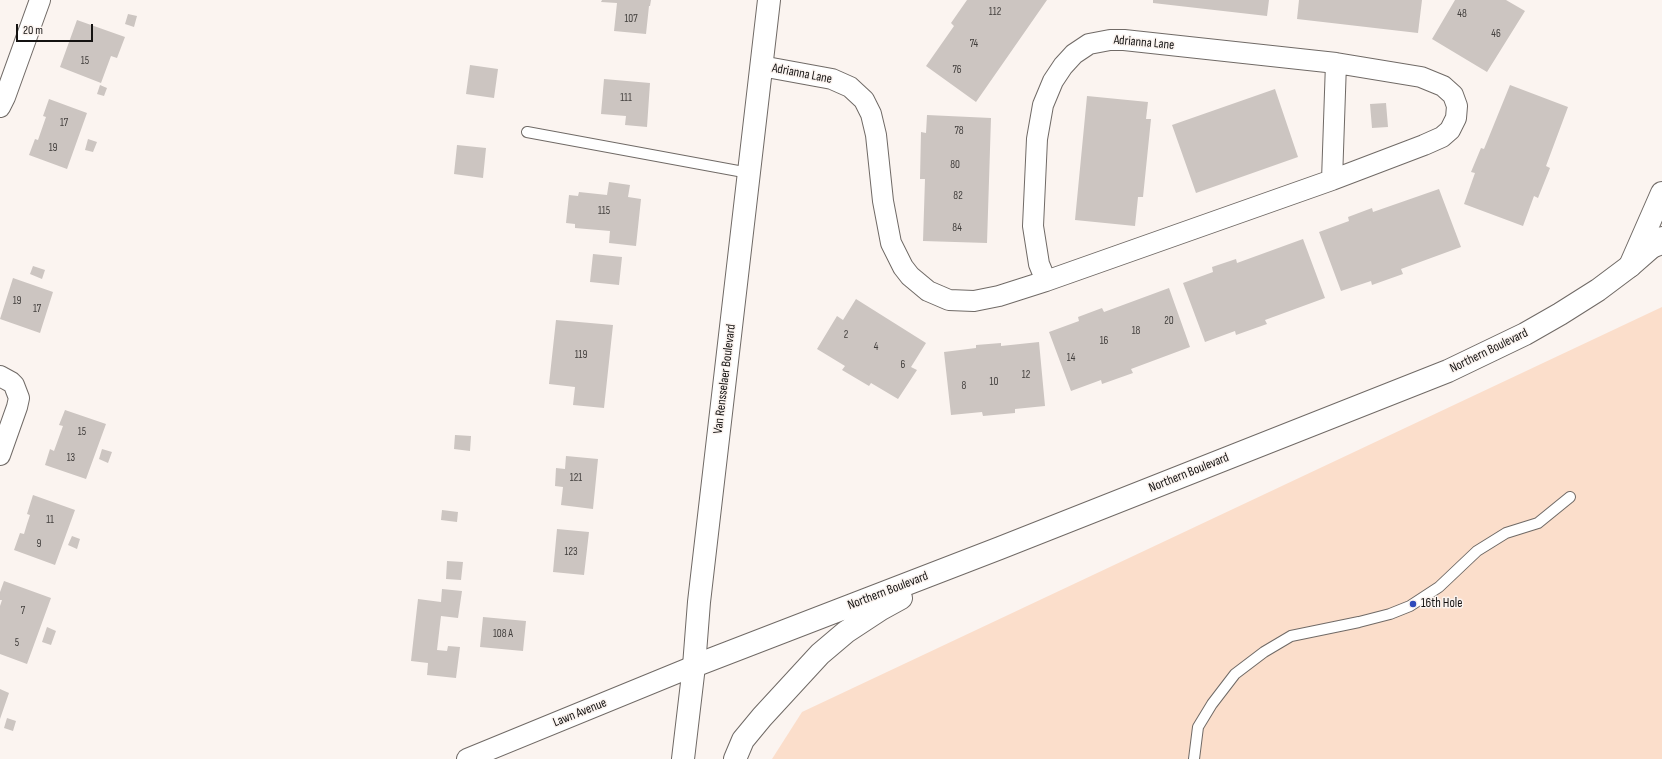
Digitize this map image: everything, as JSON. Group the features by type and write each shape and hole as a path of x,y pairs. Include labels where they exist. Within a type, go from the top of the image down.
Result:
{"main road":[{"name":"Van Rensselaer Boulevard","path":"683,759 694,666 699,602 769,0"},
{"path":"1630,266 1662,193"},
{"name":"Northern Boulevard","path":"694,666 1000,548 1448,371 1525,334 1560,314 1598,290 1659,242"},
{"path":"735,759 743,740 762,717 820,654 846,632 881,608 1000,548"}],"street":[{"path":"0,107 40,0"},
{"name":"Adrianna Lane","path":"762,66 832,78 850,87 864,100 871,114 876,135 883,202 891,242 903,266 910,276 928,291 949,300 974,301 999,296 1046,281 1332,180 1442,137 1454,124 1457,106 1453,95 1443,86 1421,77 1336,63 1124,40 1099,41 1081,48 1063,66 1053,81 1043,105 1039,121 1033,226 1039,264 1046,281"},
{"path":"1332,180 1336,63"},
{"path":"0,376 14,385 19,398 0,454"},
{"name":"Lawn Avenue","path":"467,759 694,666"}],"lane":[{"path":"527,132 749,173"},
{"path":"1194,759 1198,727 1212,704 1235,674 1264,652 1291,636 1359,622 1390,614 1410,606 1439,587 1477,551 1506,533 1538,524 1570,497"}],"shaded area":[{"name":"16th Hole","path":"1662,307 1662,759 772,759 802,712"}],"building":[{"path":"602,0 651,0 646,34 614,31 617,3 601,2"},
{"path":"967,0 1047,0 976,102 926,66 954,26 951,23"},
{"path":"1153,0 1269,0 1267,16 1153,3"},
{"path":"1299,0 1422,0 1418,33 1297,19"},
{"path":"1455,0 1506,0 1525,11 1487,72 1432,39"},
{"path":"128,14 137,16 134,27 125,24"},
{"path":"77,20 125,37 117,58 111,56 101,83 60,67"},
{"path":"470,65 498,69 494,98 466,94"},
{"path":"604,79 650,83 647,127 625,125 626,116 601,114"},
{"path":"100,85 107,88 104,96 97,94"},
{"path":"1510,85 1568,107 1546,166 1550,168 1538,198 1534,196 1523,226 1464,204 1475,173 1471,172 1481,148 1484,149"},
{"path":"1275,89 1298,157 1196,193 1172,125"},
{"path":"1087,96 1148,102 1146,119 1151,119 1143,197 1138,197 1135,226 1075,220"},
{"path":"49,99 87,113 67,169 29,155 35,139 38,140 46,117 43,116"},
{"path":"1386,103 1388,127 1372,128 1370,104"},
{"path":"927,115 991,118 987,243 923,241 925,179 920,179 921,132 926,133"},
{"path":"88,139 97,142 93,152 85,150"},
{"path":"457,145 486,148 483,178 454,174"},
{"path":"609,182 630,185 628,197 641,199 636,246 609,243 610,231 575,228 575,224 566,223 569,195 578,196 579,192 607,195"},
{"path":"1439,189 1461,247 1401,269 1403,274 1372,285 1371,281 1341,291 1319,232 1349,221 1348,217 1372,208 1373,212"},
{"path":"1303,239 1325,298 1265,320 1267,324 1236,335 1235,331 1205,342 1183,283 1213,272 1212,267 1236,259 1237,263"},
{"path":"593,254 622,257 619,285 590,282"},
{"path":"33,266 45,270 42,279 30,274"},
{"path":"13,278 53,292 40,333 0,319"},
{"path":"1169,288 1190,347 1131,369 1133,373 1102,384 1101,380 1071,391 1049,332 1079,321 1078,317 1102,308 1104,312"},
{"path":"856,299 926,343 911,367 917,370 898,399 871,383 869,386 842,370 845,366 817,349 837,316 843,320"},
{"path":"556,320 613,325 604,408 573,405 575,387 549,384"},
{"path":"1039,342 1045,406 1015,409 1015,413 983,416 982,412 951,415 944,352 976,348 976,345 1001,343 1001,346"},
{"path":"65,410 106,424 86,479 45,465 50,449 54,451 63,426 59,425"},
{"path":"455,435 471,436 470,451 454,449"},
{"path":"102,449 112,452 108,463 99,459"},
{"path":"566,456 598,459 593,509 561,505 563,487 555,486 556,468 565,469"},
{"path":"33,495 75,510 55,565 14,550 20,533 24,534 30,515 27,514"},
{"path":"442,510 458,512 457,522 441,520"},
{"path":"557,529 589,532 584,575 553,572"},
{"path":"72,536 80,539 77,549 68,545"},
{"path":"447,561 463,562 461,580 446,579"},
{"path":"4,581 51,598 27,664 0,654 0,606 2,600 0,600 0,592"},
{"path":"442,589 462,591 458,618 441,616 437,650 447,651 448,646 460,647 456,678 427,675 428,663 411,661 418,599 441,602"},
{"path":"483,617 526,621 523,651 480,647"},
{"path":"47,627 56,631 51,645 42,642"},
{"path":"0,689 9,693 0,719"},
{"path":"7,718 16,721 13,731 4,728"}],"place":[{"name":"16th Hole","path":"1413,604"}]}
